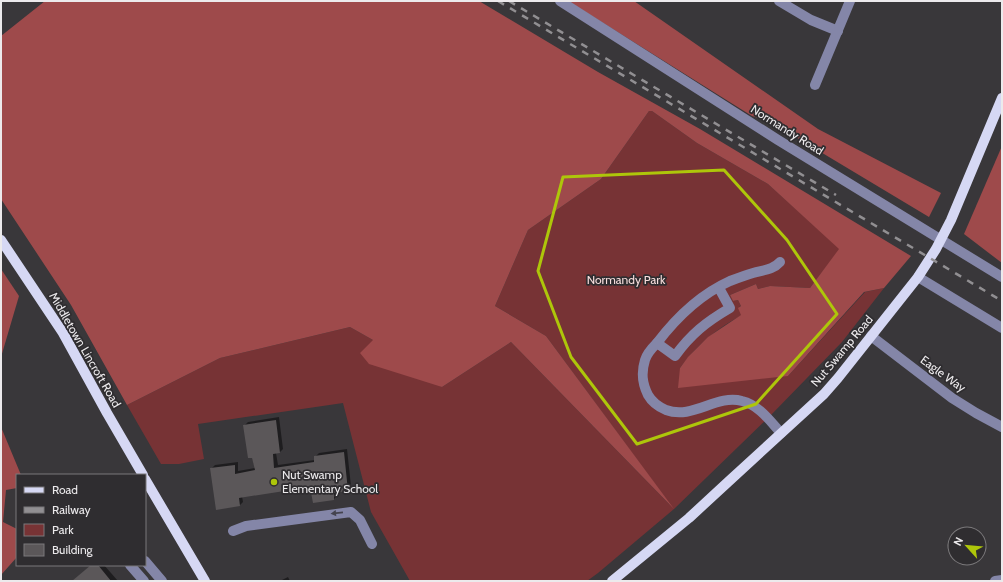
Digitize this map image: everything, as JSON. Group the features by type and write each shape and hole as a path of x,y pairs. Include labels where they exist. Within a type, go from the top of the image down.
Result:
{"main road":[{"name":"Nut Swamp Road","path":"612,581 688,518 824,394 872,336 918,277 941,240 1002,98"},
{"name":"Middletown Lincroft Road","path":"1,240 63,333 142,474"},
{"path":"146,481 205,581"}],"street":[{"name":"Normandy Road","path":"560,1 778,140 1002,277"},
{"path":"779,1 811,20 838,31"},
{"path":"816,85 850,1"},
{"path":"780,262 777,266 771,269 754,273 729,282 691,307 670,326 646,356 642,369 643,386 650,399 660,408 672,412 685,413 727,401 743,401 761,411 781,433"},
{"path":"918,277 1002,328"},
{"path":"657,343 675,356 699,328 715,316 730,308 719,288"},
{"name":"Eagle Way","path":"872,336 952,398 1002,427"},
{"path":"233,531 246,526 350,512 360,520 372,544"},
{"path":"146,562 162,581"},
{"path":"131,566 144,581"},
{"path":"139,566 152,581"},
{"path":"995,581 1002,580"}],"highlighted area":[{"path":"724,170 787,240 837,314 756,404 637,444 571,357 538,271 563,177"}],"green space":[{"name":"Normandy Park","path":"649,111 652,111 697,143 768,184 840,249 810,288 770,286 758,289 756,284 730,295 733,301 738,300 741,306 739,307 742,315 708,338 694,351 680,368 788,376 865,292 884,288 842,342 771,415 674,509 587,581 410,581 371,512 343,403 198,424 204,459 179,464 161,464 127,405 220,358 350,327 373,340 442,387 511,342 671,506 546,336 495,306 528,230 601,179"}],"shaded area":[{"path":"45,1 479,1 598,72 700,129 911,256 884,288 864,292 788,376 678,388 680,368 688,357 708,337 741,315 738,308 741,306 738,300 733,301 730,295 756,284 758,289 770,286 810,288 839,249 768,184 697,143 652,111 649,111 601,179 528,230 495,306 546,336 674,509 511,342 442,387 369,364 360,353 373,340 350,327 220,358 127,405 71,305 1,199 1,36"},
{"path":"568,1 634,1 818,129 941,193 929,217 769,121 752,116"},
{"path":"1002,146 1002,263 964,234"},
{"path":"1,269 19,296 1,357"},
{"path":"1,427 21,474 16,474 16,488 6,490 3,522 16,528 16,558 1,575"}],"building":[{"name":"Nut Swamp Elementary School","path":"276,420 280,453 273,454 274,468 314,462 314,456 344,452 348,491 334,493 334,500 313,503 310,487 239,498 240,506 216,510 210,468 235,465 235,474 255,470 252,458 248,458 243,425"},
{"path":"90,566 99,566 111,581 72,581"}],"railway":[{"path":"498,1 1002,301"},
{"path":"509,1 836,195"}],"place":[{"name":"Nut Swamp Elementary School","path":"274,482"}]}
